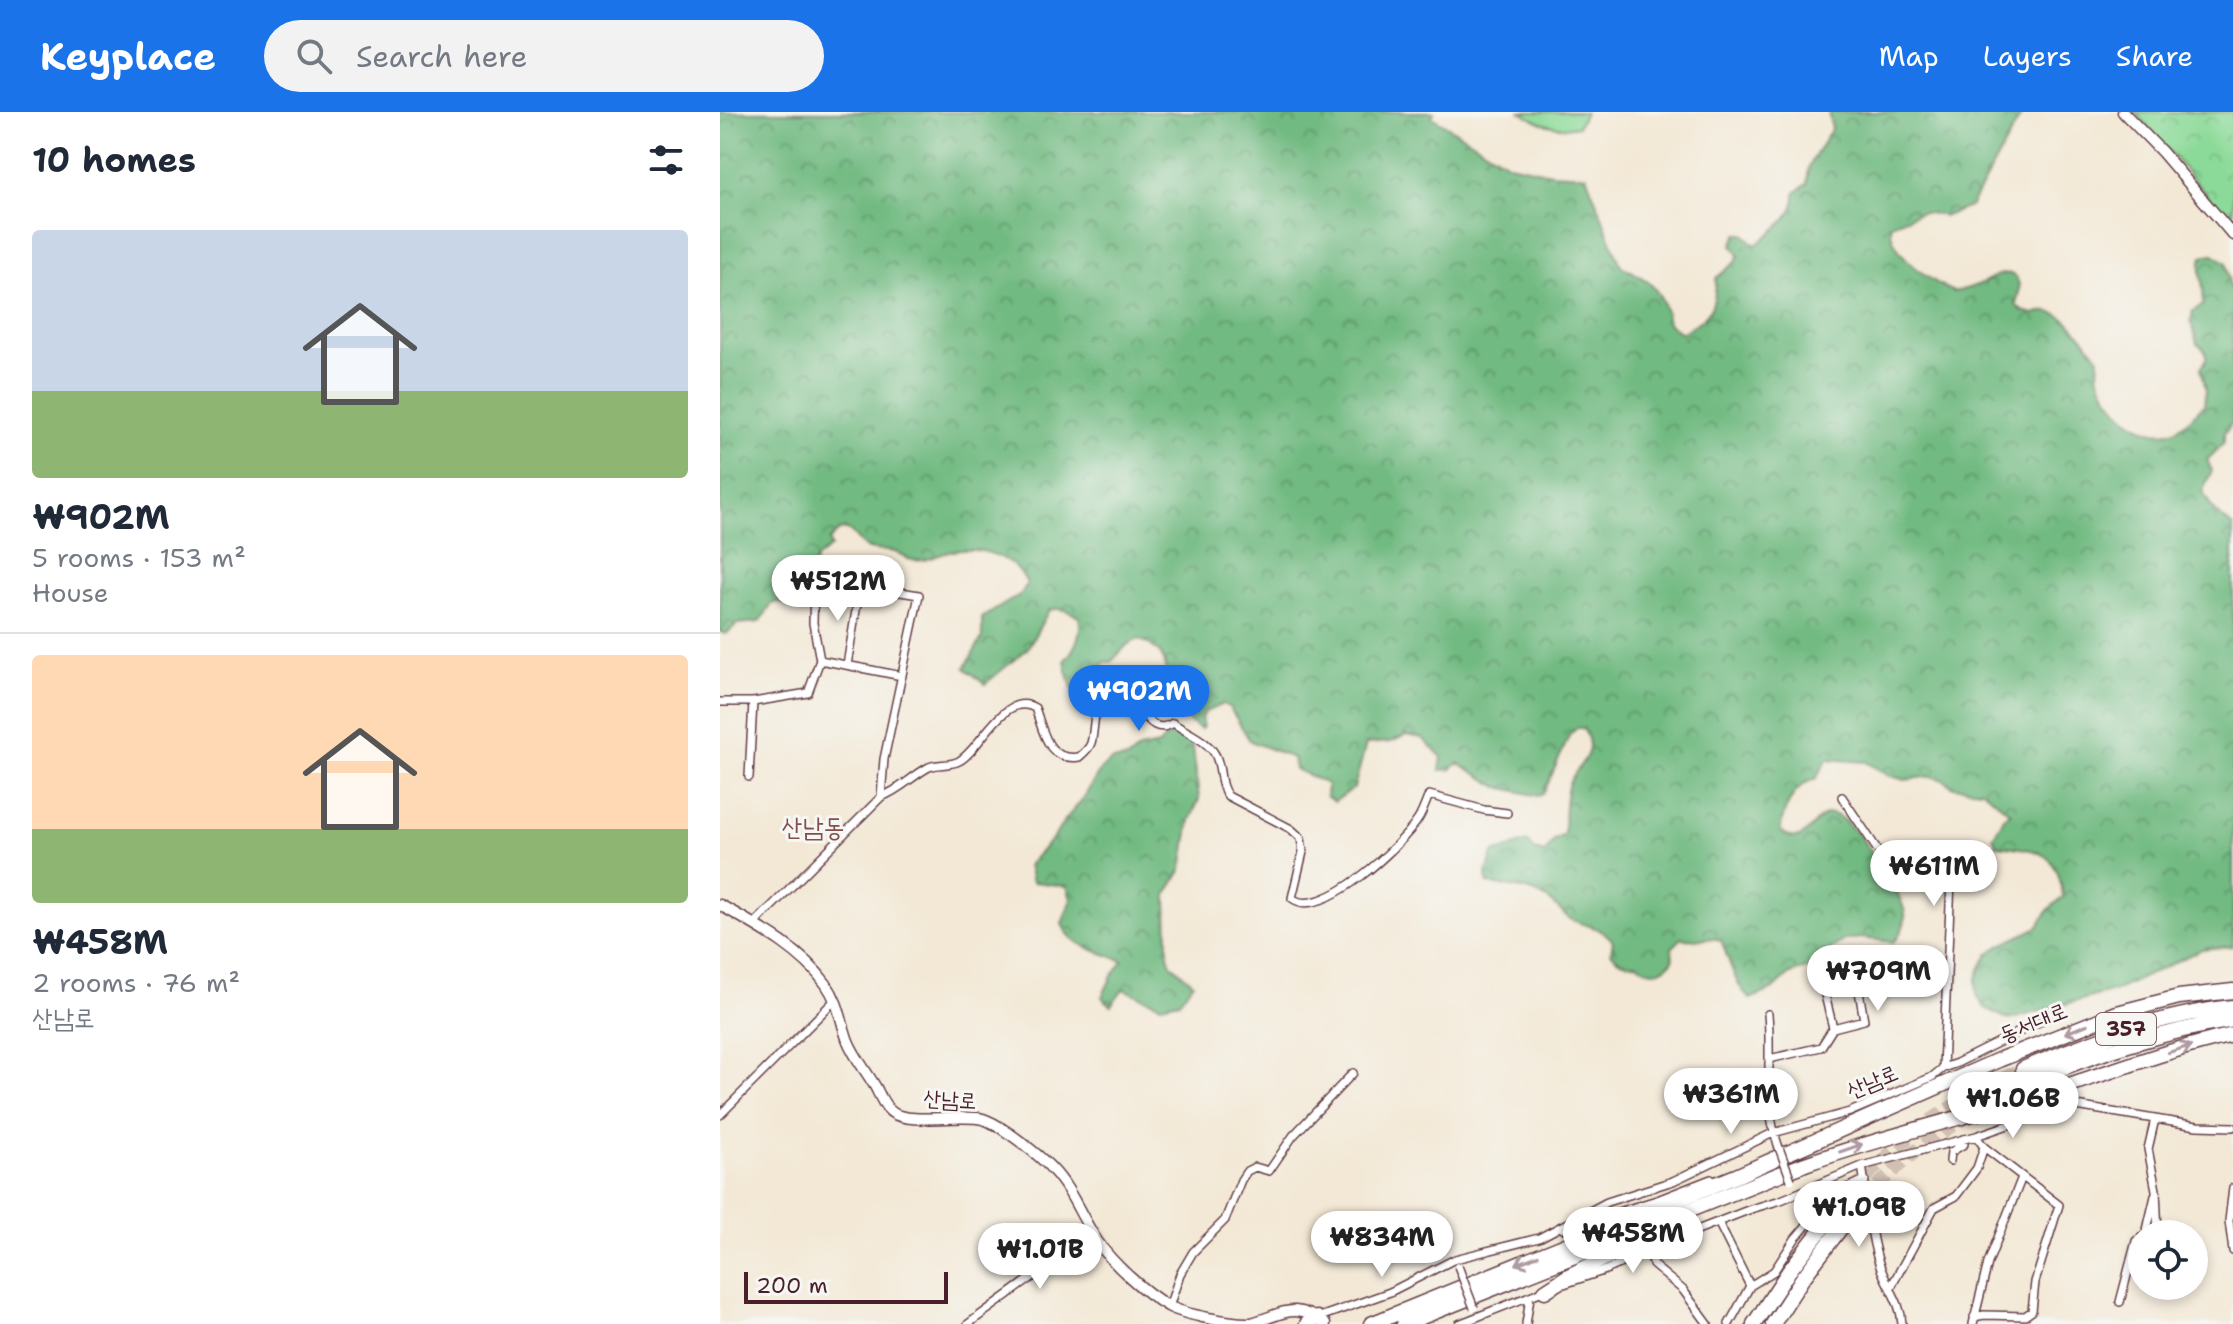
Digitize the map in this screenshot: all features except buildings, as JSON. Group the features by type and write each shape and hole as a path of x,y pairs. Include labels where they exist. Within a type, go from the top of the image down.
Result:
{"highway":[{"name":"동서대로","path":"1371,1324 1763,1165 2001,1059 2117,1013 2179,997 2233,991"},
{"name":"357","path":"2233,1007 2140,1025 2089,1041 2026,1075 2145,1037 2233,1020"},
{"path":"1545,1291 1628,1247 1861,1144 2022,1100 2233,1035"},
{"path":"1404,1324 1784,1178"},
{"path":"1754,1324 1789,1271 1844,1212 1773,1324"}],"street":[{"path":"2123,112 2162,152 2233,235"},
{"path":"720,702 753,702 808,693 820,660 813,623 814,584 820,579 919,595 884,759 881,797"},
{"path":"847,665 860,586"},
{"path":"820,660 902,676"},
{"path":"755,923 881,797 897,791 930,766 960,761 1007,710 1021,704 1035,708 1051,748 1058,756 1079,757 1090,746 1100,702 1111,695 1119,695 1136,705 1152,724 1165,728 1173,723 1209,746 1216,755 1222,788 1228,796 1291,829 1301,838 1303,852 1292,898 1305,905 1324,900 1385,859 1419,818 1429,795 1507,813"},
{"path":"749,777 753,702"},
{"path":"1842,797 1893,873 1951,881 1943,1068"},
{"name":"산남로","path":"720,905 755,923 818,974 835,1000 856,1057 891,1112 905,1117 973,1118 1000,1128 1052,1169 1107,1253 1150,1293 1169,1307 1194,1316 1249,1324 1266,1316 1299,1311 1316,1322 1456,1262 1539,1238 1607,1202 1673,1181 1773,1133 1850,1112 1932,1077 1943,1068 2057,1013"},
{"path":"1769,1059 1821,1047 1833,1028 1864,1020 1853,957"},
{"path":"1824,991 1833,1028"},
{"path":"720,1115 835,1000"},
{"path":"1768,1014 1771,1094 1768,1111 1784,1178 1795,1194"},
{"path":"1169,1307 1180,1274 1193,1252 1225,1220 1247,1171 1255,1167 1269,1171 1293,1136 1353,1073"},
{"path":"1459,1324 1606,1270 1862,1166 1976,1136 2058,1108 2076,1106 2197,1126 2233,1127"},
{"path":"2155,1119 2148,1149 2156,1190 2157,1220"},
{"path":"1974,1321 1984,1315 2025,1316 2032,1311 2035,1282 2059,1205 1984,1147 1976,1136"},
{"path":"1950,1161 1951,1152 1964,1144 1963,1139"},
{"path":"1891,1287 1934,1208 1956,1196 1977,1168 1984,1147"},
{"path":"1539,1238 1660,1199 1699,1183 1763,1165"},
{"path":"1862,1166 1880,1268 1891,1287 1902,1324"},
{"path":"1974,1321 1988,1263 2022,1177"},
{"path":"1729,1324 1750,1286 1774,1271 1795,1239 1833,1194 1865,1180"},
{"path":"2233,1188 2229,1221 2233,1251"},
{"path":"2148,1220 2156,1190"},
{"path":"1718,1222 1750,1286"},
{"path":"968,1324 1093,1233"},
{"path":"1650,1251 1653,1265 1683,1290 1708,1324"},
{"path":"1456,1262 1476,1317"},
{"path":"2120,1302 2128,1272"},
{"path":"1526,1324 1530,1297"}],"green space":[{"path":"720,112 1434,112 1432,117 1509,164 1551,173 1586,175 1621,266 1654,288 1663,303 1668,323 1681,333 1709,312 1716,278 1736,262 1739,255 1732,245 1737,234 1744,234 1756,245 1788,216 1795,193 1807,184 1809,166 1832,128 1828,112 2023,112 1970,207 1945,216 1922,212 1891,224 1896,245 1912,265 1954,292 2002,274 2012,275 2019,285 2016,305 2022,311 2034,314 2054,313 2071,324 2099,358 2098,370 2103,387 2126,416 2147,430 2169,432 2179,428 2204,405 2206,390 2201,367 2206,361 2206,354 2197,344 2191,320 2193,311 2203,305 2202,256 2213,254 2226,262 2230,288 2233,290 2233,422 2224,434 2224,443 2207,460 2212,471 2202,491 2214,511 2233,527 2233,946 2202,949 2117,990 2009,1020 1985,1008 1977,995 1976,981 1988,954 2038,927 2049,909 2063,897 2051,861 2035,851 1997,845 1993,837 2005,816 2011,813 1982,790 1954,787 1931,776 1905,780 1888,775 1866,762 1827,759 1816,779 1802,786 1791,799 1780,830 1796,838 1825,815 1841,818 1864,841 1887,874 1902,904 1905,914 1903,926 1893,942 1861,938 1844,940 1831,949 1820,964 1790,974 1774,989 1750,999 1737,981 1721,940 1682,938 1672,948 1673,960 1660,970 1651,971 1637,963 1620,960 1611,952 1613,941 1607,935 1569,918 1543,896 1520,888 1488,884 1486,876 1493,853 1528,842 1534,850 1545,853 1554,840 1564,835 1567,790 1588,752 1589,745 1583,728 1577,728 1570,734 1544,792 1538,796 1499,787 1458,763 1450,770 1440,770 1442,757 1422,738 1406,735 1391,742 1366,744 1354,788 1334,802 1326,796 1327,784 1295,769 1293,758 1250,741 1230,708 1223,704 1205,712 1201,718 1201,729 1180,716 1162,657 1139,639 1128,644 1111,662 1105,662 1095,675 1101,689 1092,704 1079,698 1072,687 1065,660 1077,640 1079,617 1064,610 1049,610 1027,649 985,684 965,668 982,638 982,618 1021,594 1027,584 1022,574 995,555 972,550 944,553 925,560 908,559 893,552 867,548 847,530 836,533 829,541 831,547 817,558 802,594 794,593 796,601 789,606 773,603 759,622 737,624 726,634 720,632"},
{"path":"1521,112 1585,112 1578,126 1562,127 1542,123"},
{"path":"2135,112 2233,112 2233,226"},
{"path":"1175,734 1188,740 1193,748 1199,799 1190,820 1182,869 1167,894 1168,955 1171,964 1193,983 1179,1001 1161,1005 1123,989 1111,1005 1102,997 1123,961 1073,939 1062,924 1071,899 1067,886 1032,882 1028,865 1055,836 1101,769 1111,761 1127,759 1139,749 1159,745 1166,737"}],"tunnel":[{"path":"1839,1207 1880,1163 1923,1127 1970,1096 2023,1069"},
{"path":"1981,1109 2029,1081"},
{"path":"1849,1217 1902,1163 1963,1119"}],"district":[{"name":"산남동","path":"813,827"}]}
